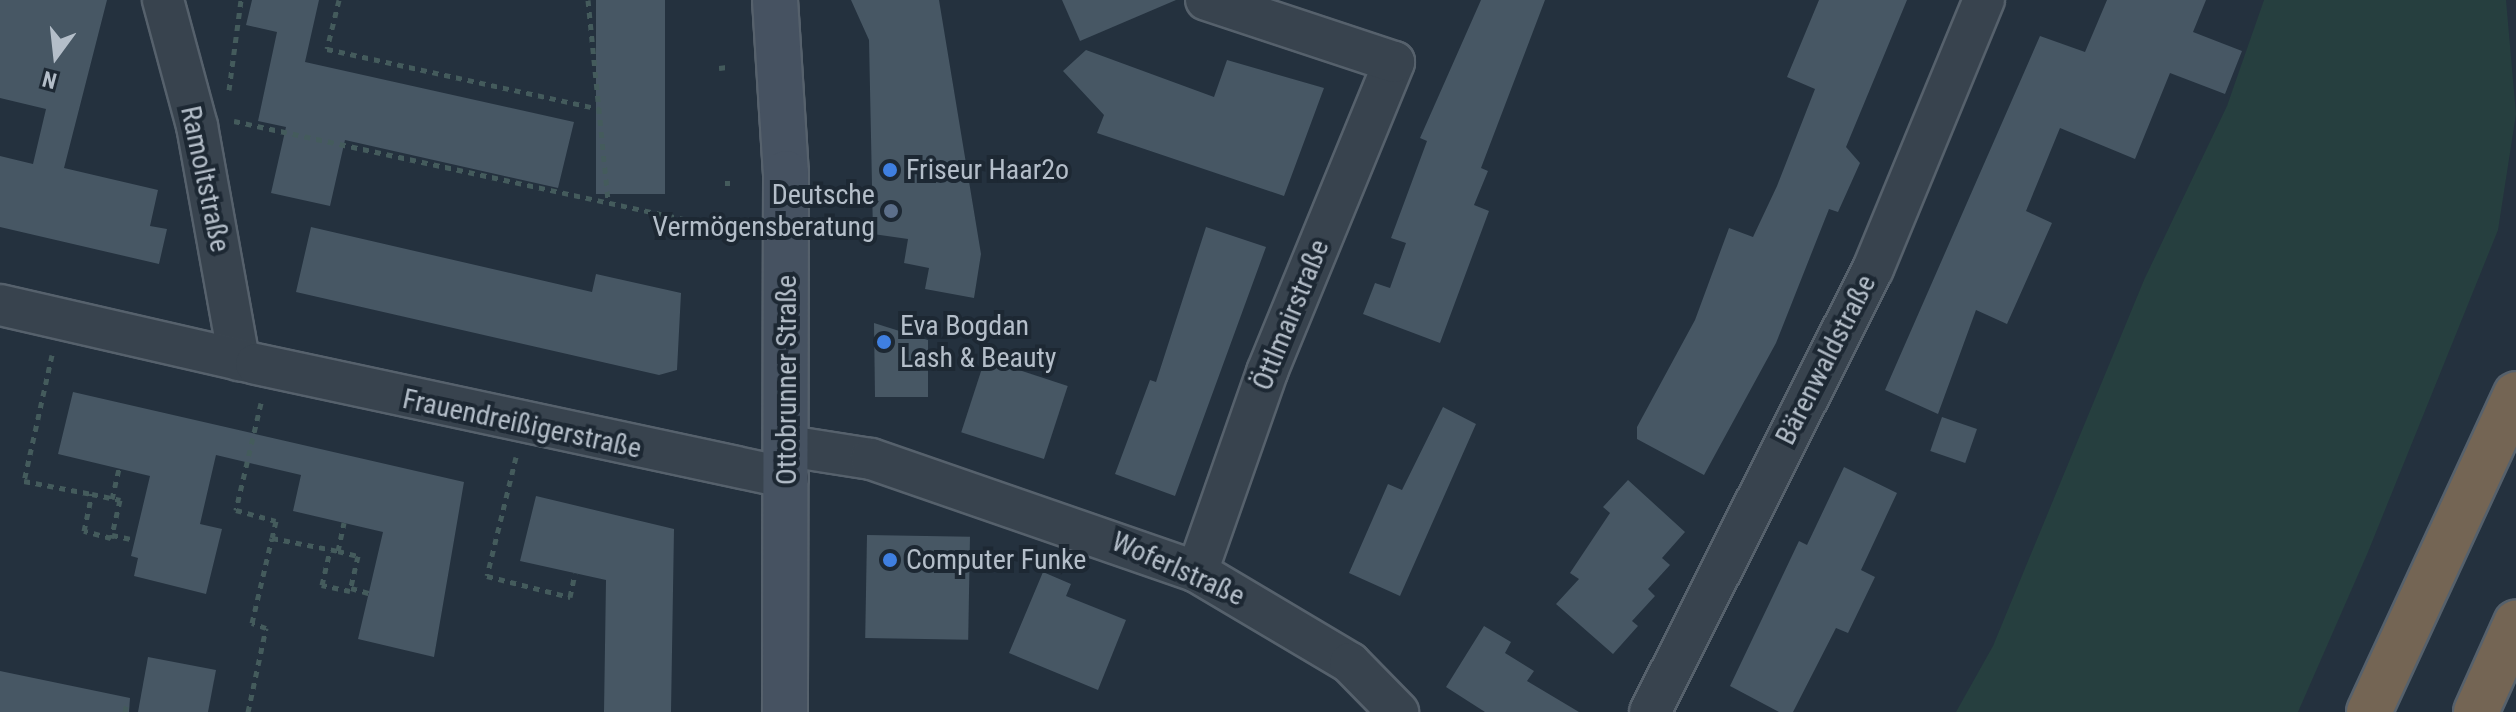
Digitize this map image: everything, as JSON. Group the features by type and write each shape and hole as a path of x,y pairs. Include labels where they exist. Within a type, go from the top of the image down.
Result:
{"highway":[{"path":"2369,712 2515,393"},
{"path":"2476,712 2516,623"}],"main road":[{"name":"Ottobrunner Straße","path":"775,0 786,173 788,462 785,712"}],"street":[{"name":"Ramoltstraße","path":"163,0 197,126 253,363"},
{"name":"Öttlmairstraße","path":"1197,572 1267,372 1394,62 1206,0"},
{"name":"Bärenwaldstraße","path":"1650,712 1873,269 1984,0"},
{"name":"Frauendreißigerstraße","path":"0,305 524,425 788,462"},
{"name":"Woferlstraße","path":"788,462 871,459 1197,572 1350,663 1398,712"}],"path":[{"path":"228,104 241,0"},
{"path":"339,0 327,49 599,109"},
{"path":"588,0 608,202"},
{"path":"719,68 727,67"},
{"path":"226,119 725,228"},
{"path":"60,319 24,481 120,500 112,535"},
{"path":"248,712 266,628 252,623 276,521 236,510 253,363"},
{"path":"524,425 487,576 570,597 575,574"},
{"path":"112,499 119,469"},
{"path":"92,494 84,531 135,540"},
{"path":"338,551 344,523"},
{"path":"272,538 358,556 351,588"},
{"path":"330,550 322,585 369,593"},
{"path":"125,712 127,702"}],"green space":[{"path":"2264,0 2506,0 2516,114 2498,230 2368,552 2298,712 1956,712 1993,646 2144,280 2227,106"}],"building":[{"path":"0,0 107,0 64,168 158,190 150,226 167,229 159,264 0,227 0,156 33,164 46,109 0,98"},
{"path":"252,0 319,0 305,62 574,122 558,188 345,140 330,206 271,193 286,127 258,121 277,32 246,25"},
{"path":"596,0 665,0 665,194 596,194"},
{"path":"851,0 939,0 981,254 974,298 925,289 929,268 904,263 908,239 873,234 869,40"},
{"path":"1062,0 1176,0 1080,41"},
{"path":"1481,0 1545,0 1481,168 1488,171 1474,205 1489,211 1440,343 1363,314 1375,283 1390,288 1406,243 1391,238 1427,141 1420,138"},
{"path":"1819,0 1907,0 1846,147 1860,163 1838,212 1829,209 1776,343 1704,475 1637,439 1637,427 1695,320 1729,228 1753,237 1777,186 1815,89 1787,77"},
{"path":"2107,0 2206,0 2193,32 2242,51 2225,94 2170,73 2135,159 2060,128 2026,211 2052,223 2007,324 1976,310 1938,414 1885,390 2040,36 2085,52"},
{"path":"1086,50 1214,97 1227,60 1324,88 1284,196 1097,133 1104,115 1063,71"},
{"path":"311,227 592,292 596,274 681,293 677,370 659,375 296,292"},
{"path":"1206,227 1266,247 1175,496 1115,474 1150,380 1156,382"},
{"path":"874,323 928,340 928,397 875,397"},
{"path":"985,359 1068,386 1044,459 961,432"},
{"path":"73,392 464,482 434,657 358,639 383,532 293,511 301,475 216,455 200,524 222,529 206,594 134,576 138,558 131,556 150,476 58,454"},
{"path":"1443,407 1476,424 1400,596 1349,573 1388,484 1402,490"},
{"path":"1942,417 1977,429 1965,463 1930,451"},
{"path":"1844,467 1897,493 1861,570 1875,577 1848,633 1836,628 1793,712 1779,712 1730,686 1799,541 1807,545"},
{"path":"1628,480 1685,532 1662,558 1670,565 1648,589 1655,596 1632,621 1638,626 1613,654 1556,604 1579,579 1570,573 1610,513 1603,507"},
{"path":"536,496 674,529 671,712 604,712 606,580 520,561"},
{"path":"867,535 970,537 968,640 865,638"},
{"path":"1043,572 1071,584 1066,596 1126,620 1098,690 1009,653"},
{"path":"1484,626 1511,642 1505,653 1534,671 1527,681 1579,712 1485,712 1446,687"},
{"path":"148,657 216,670 208,712 138,712"},
{"path":"0,671 130,698 129,712 0,712"}],"place":[{"name":"Friseur Haar2o","path":"890,170"},
{"name":"Deutsche Vermögensberatung","path":"891,211"},
{"name":"Eva Bogdan Lash & Beauty","path":"884,342"},
{"name":"Computer Funke","path":"890,560"}]}
